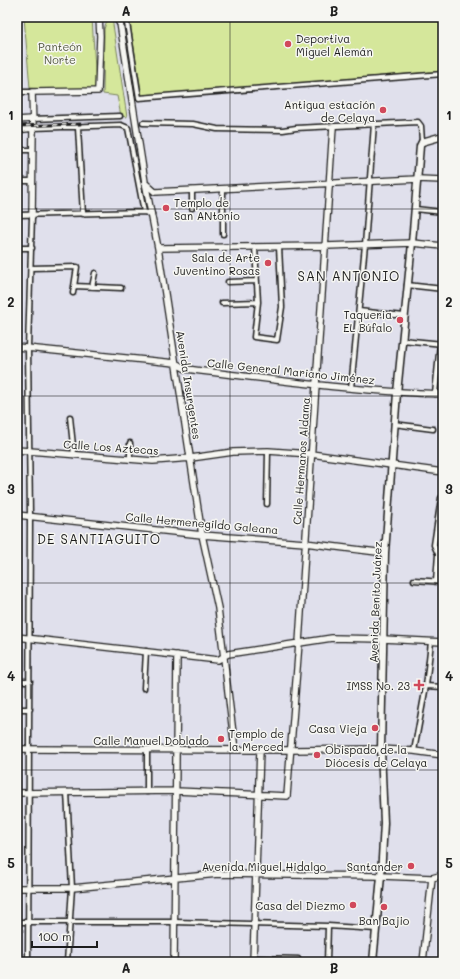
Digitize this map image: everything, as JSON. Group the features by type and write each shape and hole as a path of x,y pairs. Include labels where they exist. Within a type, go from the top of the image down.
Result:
{"main road":[{"path":"32,216 32,92 98,91 99,17"},
{"path":"100,28 102,17"},
{"path":"116,17 121,20"},
{"name":"Avenida Insurgentes","path":"121,20 145,182 158,248 202,535 218,608 235,750"},
{"path":"17,120 32,119"},
{"name":"Calle Hermanos Aldama","path":"259,794 287,796 299,644 333,127"},
{"path":"17,130 33,128"},
{"path":"422,142 441,137"},
{"name":"Avenida Benito Juárez","path":"373,962 384,823 382,749 385,553 394,424 420,146 422,142"},
{"path":"145,182 155,192 418,179 443,180"},
{"path":"152,214 154,212 151,198 155,192"},
{"path":"158,248 279,247 412,243 443,246"},
{"name":"Calle General Mariano Jiménez","path":"17,347 175,363 186,369 351,388 397,393 443,394"},
{"name":"Calle Los Aztecas","path":"17,450 153,461 191,458 233,452 268,451 312,454 443,472"},
{"name":"Calle Hermenegildo Galeana","path":"17,515 30,515 202,535 305,543 385,553"},
{"path":"17,636 218,660 228,654 332,638 443,642"},
{"path":"174,962 177,656"},
{"name":"Calle Manuel Doblado","path":"17,749 382,749 443,755"},
{"path":"253,960 260,749"},
{"path":"17,793 176,791 259,794"},
{"name":"Avenida Miguel Hidalgo","path":"17,888 72,888 218,874 432,878 441,875"},
{"path":"423,962 432,878"}],"street":[{"path":"126,17 139,98 443,74"},
{"path":"17,81 17,92 32,92"},
{"path":"32,119 120,116"},
{"path":"143,123 193,124 217,130 283,130 296,128 418,122 421,126 422,142"},
{"path":"351,388 371,182 374,124"},
{"path":"33,128 78,128 121,125 128,128 144,212"},
{"path":"78,128 83,214"},
{"path":"17,150 32,150"},
{"path":"17,181 32,181"},
{"path":"223,189 223,234"},
{"path":"192,190 192,208"},
{"path":"415,209 443,212"},
{"path":"17,215 32,216 144,212 152,214"},
{"path":"28,962 30,515 28,348 32,216"},
{"path":"255,247 258,302 254,337 277,340 282,307 279,247"},
{"path":"17,248 32,248"},
{"path":"31,268 77,267 73,293"},
{"path":"92,287 95,273"},
{"path":"228,282 257,281"},
{"path":"407,285 443,289"},
{"path":"74,286 121,288"},
{"path":"222,303 258,302"},
{"path":"359,312 404,316"},
{"path":"402,340 441,343 435,394"},
{"path":"70,417 74,455"},
{"path":"394,424 433,429"},
{"path":"130,443 130,459"},
{"path":"267,504 268,451"},
{"path":"436,582 438,554 434,545 441,498 443,496"},
{"path":"414,580 443,582"},
{"path":"414,751 426,686 431,642"},
{"path":"144,688 146,651"},
{"path":"17,681 30,681"},
{"path":"426,686 443,687"},
{"path":"17,709 30,709"},
{"path":"147,750 147,792"},
{"path":"67,792 72,888 67,962"},
{"path":"17,922 175,922 328,926 376,929"},
{"path":"327,962 328,926"},
{"path":"253,960 298,959"}],"green space":[{"name":"Panteón Norte","path":"24,17 92,17 96,88 83,91 30,88"},
{"path":"108,17 112,18 127,117 121,116 117,96 103,94 104,29"},
{"name":"Deportiva Miguel Alemán","path":"129,17 443,17 443,71 142,96"}],"railway":[{"path":"17,126 80,124"}],"place":[{"name":"Deportiva Miguel Alemán","path":"288,44"},
{"name":"Antigua estación de Celaya","path":"383,110"},
{"name":"Templo de San ANtonio","path":"166,208"},
{"name":"Sala de Arte Juventino Rosas","path":"268,263"},
{"name":"Taqueria EL Búfalo","path":"400,320"},
{"name":"IMSS No. 23","path":"419,685"},
{"name":"Casa Vieja","path":"375,728"},
{"name":"Templo de la Merced","path":"221,739"},
{"name":"Obispado de la Diócesis de Celaya","path":"317,755"},
{"name":"Santander","path":"411,866"},
{"name":"Casa del Diezmo","path":"353,905"},
{"name":"Ban Bajio","path":"384,907"}],"district":[{"name":"SAN ANTONIO","path":"349,275"},
{"name":"DE SANTIAGUITO","path":"99,538"}]}
